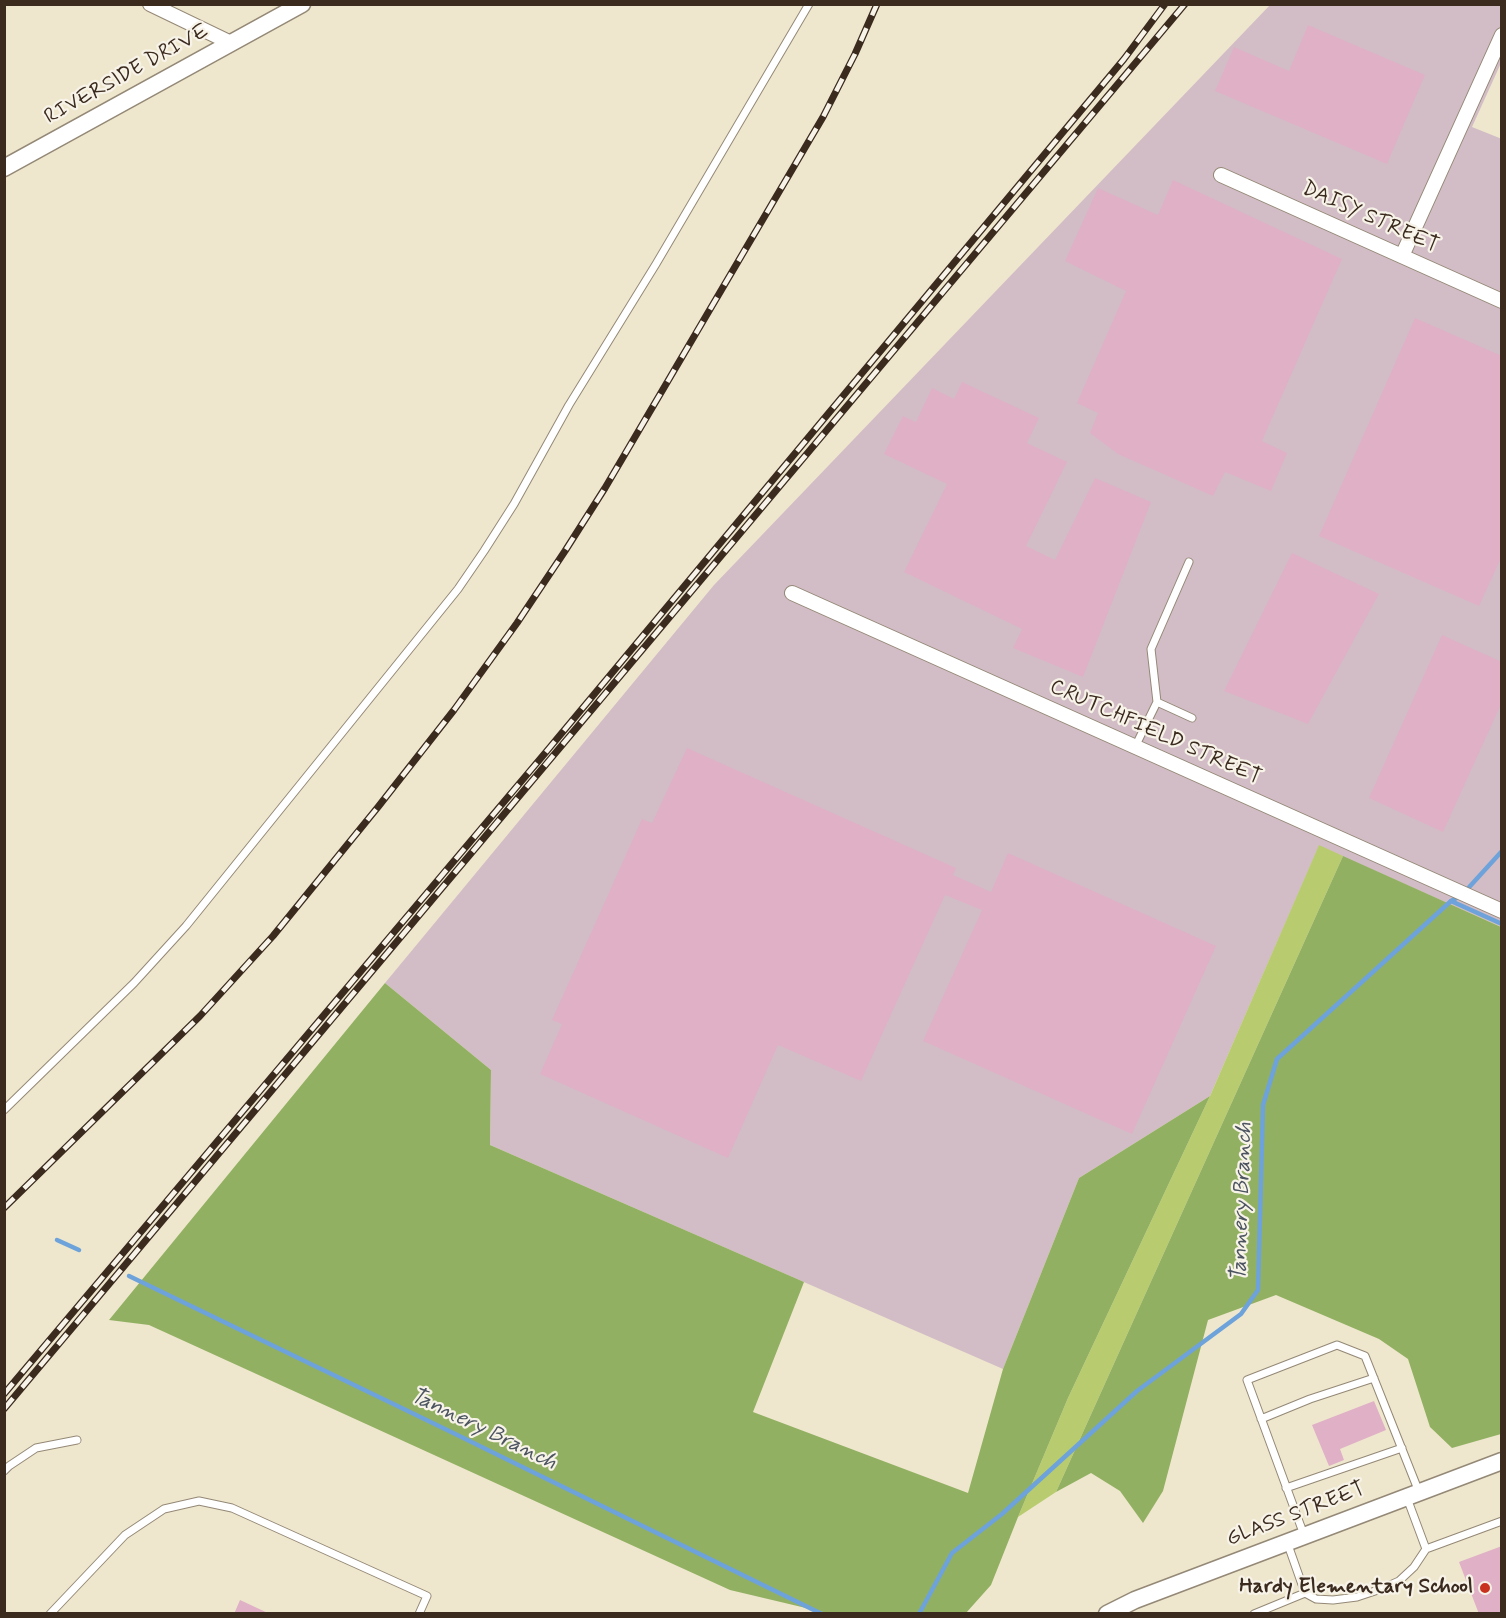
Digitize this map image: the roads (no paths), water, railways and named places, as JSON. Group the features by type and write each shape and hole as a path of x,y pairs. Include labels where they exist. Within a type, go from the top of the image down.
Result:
{"street":[{"path":"150,4 231,43"},
{"name":"RIVERSIDE DRIVE","path":"4,168 302,4"},
{"path":"1402,256 1502,35"},
{"name":"DAISY STREET","path":"1221,175 1502,300"},
{"name":"CRUTCHFIELD STREET","path":"792,593 1502,911"},
{"name":"GLASS STREET","path":"1107,1614 1135,1600 1502,1461"}],"lane":[{"path":"4,1110 134,983 186,926 458,589 514,504 569,405 656,264 809,4"},
{"path":"1135,747 1157,702 1151,649 1189,562"},
{"path":"1157,702 1192,718"},
{"path":"1304,1536 1247,1380 1337,1345 1365,1356 1402,1448 1426,1549"},
{"path":"1261,1419 1310,1399 1374,1378"},
{"path":"4,1471 36,1448 77,1440"},
{"path":"1286,1488 1402,1448"},
{"path":"50,1614 125,1535 164,1509 199,1501 232,1508 427,1596 419,1614"},
{"path":"1287,1542 1305,1593 1316,1599 1333,1600 1357,1597 1399,1581 1414,1567 1426,1549 1502,1521"},
{"path":"1254,1614 1305,1593"}],"waterway":[{"name":"Tannery Branch","path":"919,1614 952,1553 1002,1514 1137,1391 1241,1314 1258,1290 1263,1105 1277,1059 1451,901 1462,895 1502,851"},
{"path":"1451,901 1502,924"},
{"name":"Tannery Branch","path":"57,1240 79,1250"},
{"name":"Tannery Branch","path":"129,1276 822,1614"}],"railway":[{"path":"4,1208 200,1016 273,936 454,710 517,623 605,488 823,117 877,4"},
{"path":"4,1394 546,752 1124,59 1165,4"},
{"path":"4,1409 1185,4"}],"place":[{"name":"Hardy Elementary School","path":"1485,1588"}]}
